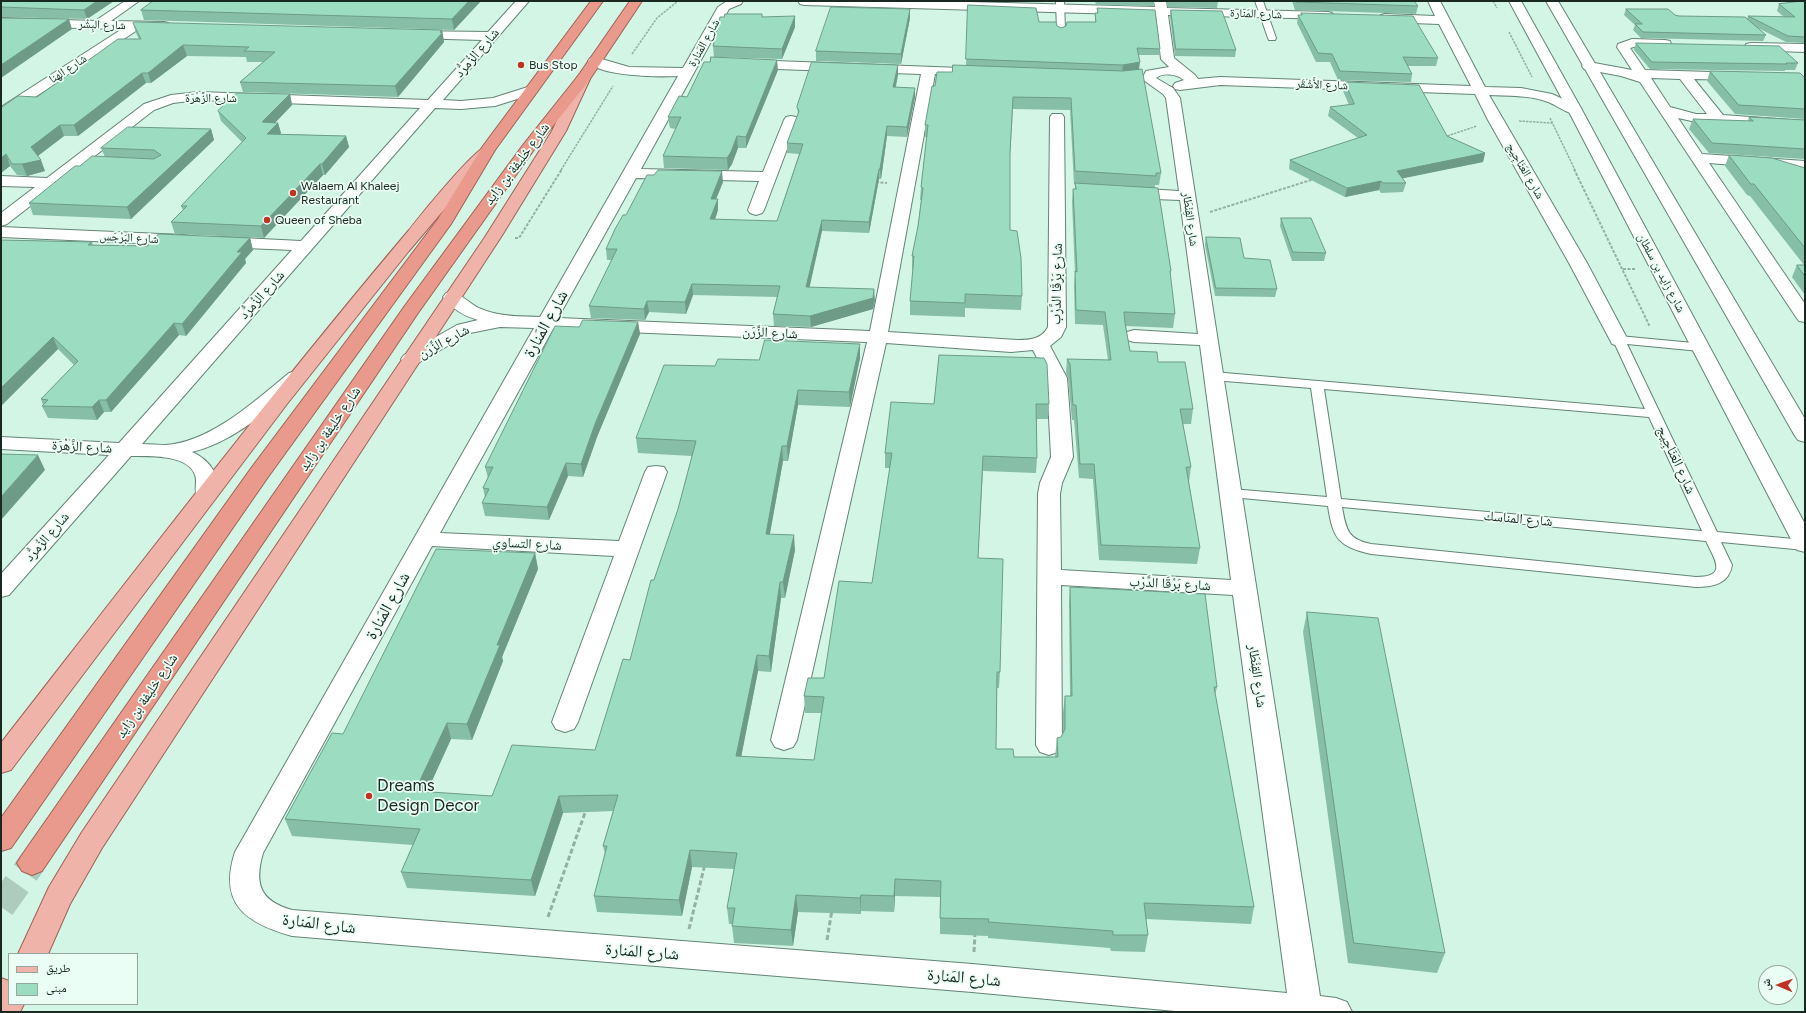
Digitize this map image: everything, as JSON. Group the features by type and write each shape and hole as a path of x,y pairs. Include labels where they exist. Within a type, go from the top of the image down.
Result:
{"highway":[{"name":"شارع خليفة بن زايد","path":"1,840 260,472 445,220 472,178 488,149 597,1"},
{"name":"شارع خليفة بن زايد","path":"32,863 414,305 524,153 583,79 636,1"},
{"path":"620,2 620,7 628,13"}],"main road":[{"path":"33,953 72,871 493,236 559,131 583,79"},
{"path":"1,763 206,494 424,222 488,149"},
{"path":"1,755 20,738"}],"street":[{"path":"98,24 133,1"},
{"name":"شارع الزُمرُّد","path":"1,589 523,1"},
{"name":"شارع المَنارة","path":"737,1 724,7 696,65 631,173 249,852 244,872 245,890 255,906 270,917 292,923 972,978 1316,1011"},
{"name":"شارع المَنارة","path":"804,1 1161,6 1264,14 1342,17"},
{"name":"شارع العَنَاجِيج","path":"1434,1 1495,120 1570,250 1619,340"},
{"name":"شارع زايد بن سلطان","path":"1515,1 1558,78 1805,545"},
{"path":"1552,1 1712,280 1805,436"},
{"path":"1161,6 1171,81"},
{"path":"1373,18 1444,20"},
{"name":"شارع البِشْر","path":"1,22 175,27"},
{"name":"شارع الهنا","path":"1,113 135,26"},
{"path":"397,33 492,36"},
{"path":"1682,45 1637,43 1624,45 1623,49 1671,116 1805,317"},
{"path":"1736,46 1805,48"},
{"path":"1168,59 1171,81"},
{"name":"شارع المَنارة","path":"595,61 624,70 653,73 696,65"},
{"path":"732,63 998,72"},
{"path":"1589,66 1643,76 1752,76"},
{"path":"784,740 878,337 929,70"},
{"path":"1684,75 1719,120"},
{"name":"شارع الأَشْقَر","path":"1135,78 1171,81 1220,81 1539,92 1575,110"},
{"path":"1539,92 1558,78"},
{"name":"شارع القِنْطَار","path":"1171,81 1244,588 1316,1011"},
{"name":"شارع الزَّهْرَة","path":"1,221 152,105 178,98 198,96 432,105 485,103 504,100 531,90"},
{"path":"1671,116 1805,124"},
{"name":"شارع بَرْقَا الدَّرْب","path":"1049,745 1050,483 1060,466 1062,457 1057,378 1039,343 1052,336 1057,327 1066,190 1057,117"},
{"path":"756,210 791,120"},
{"path":"1699,158 1805,166"},
{"path":"631,173 769,177"},
{"path":"1,182 50,183"},
{"path":"1111,192 1187,196"},
{"name":"شارع البَرْجَس","path":"1,232 305,246"},
{"name":"شارع الزِّرَن","path":"452,297 456,303 465,308 500,322"},
{"name":"شارع الزِّرَن","path":"411,359 464,329 500,322 547,322 878,337 1011,346 1039,343"},
{"path":"1134,336 1208,340"},
{"name":"شارع الزَّهْرَة","path":"164,451 195,445 236,426 302,373"},
{"name":"شارع الزَّهْرَة","path":"1,443 164,451 188,457 203,469 207,476 208,485 206,494"},
{"path":"565,722 656,472"},
{"name":"شارع التساوي","path":"426,539 628,550"},
{"name":"شارع بَرْقَا الدَّرْب","path":"1049,577 1244,588"}],"lane":[{"path":"1259,1 1272,38"},
{"path":"1060,5 1061,31"},
{"path":"76,163 91,164"},
{"path":"1619,340 1700,347"},
{"name":"شارع العَنَاجِيج","path":"1335,503 1340,532 1344,537 1356,545 1371,549 1696,582 1714,581 1720,578 1725,572 1725,565 1619,340"},
{"path":"1213,376 1654,414"},
{"path":"1317,385 1335,503"},
{"name":"شارع المناسك","path":"1230,493 1805,545"}],"path":[{"path":"493,236 519,238 595,113 661,12 678,1"},
{"path":"1493,1 1500,15"},
{"path":"1507,28 1658,343"},
{"path":"1443,137 1495,120 1552,122"},
{"path":"1190,219 1317,178"},
{"path":"869,182 908,184"},
{"path":"538,944 587,809"},
{"path":"683,955 706,862"},
{"path":"822,966 833,906"},
{"path":"972,978 975,930"}],"building":[{"path":"1,1 97,1 84,10 1,7"},
{"path":"153,1 469,1 452,19 141,10"},
{"path":"1296,1 1414,1 1418,6 1297,2"},
{"path":"1805,1 1805,37 1788,36 1748,16 1795,17 1779,4"},
{"path":"968,5 1036,8 1039,22 1056,22 1057,26 1061,28 1066,26 1067,22 1096,22 1095,13 1098,13 1097,8 1155,10 1160,49 1137,48 1140,62 1123,65 966,59"},
{"path":"831,7 910,9 901,54 816,51"},
{"path":"1626,9 1668,9 1675,15 1679,16 1745,17 1766,35 1643,32 1635,24 1642,24"},
{"path":"1171,10 1222,11 1236,50 1176,49"},
{"path":"1301,13 1413,16 1438,58 1403,57 1412,74 1340,71 1332,54 1318,53 1298,15 1302,15"},
{"path":"725,14 762,14 762,17 795,16 782,49 713,46 720,17 724,17"},
{"path":"1,18 69,19 1,65"},
{"path":"133,23 442,30 440,32 442,33 395,86 240,82 275,52 244,51 249,47 183,45 148,73 142,73 74,125 60,125 31,147 41,160 22,164 12,164 6,154 1,158 1,107 18,96 37,97 118,39 141,39"},
{"path":"1636,43 1779,46 1798,63 1652,62"},
{"path":"711,57 777,60 746,137 737,136 727,158 663,156 681,117 668,117 679,96 687,97 704,62 710,62"},
{"path":"812,62 898,65 893,87 915,88 907,127 887,126 869,222 822,220 806,287 874,289 873,298 810,316 773,314 780,286 692,284 685,302 647,301 644,309 589,306 617,249 606,249 615,229 623,215 626,215 647,175 654,175 658,170 722,171 711,199 718,199 710,219 777,221 803,144 787,143 799,111 797,107"},
{"path":"953,65 1123,71 1142,69 1161,173 1156,173 1156,176 1075,171 1071,98 1013,97 1010,153 1010,230 1017,231 1021,258 1022,296 965,294 965,303 910,301 914,256 912,256 923,188 921,187 928,125 925,125 932,86 935,86 937,72 952,72"},
{"path":"1710,71 1800,73 1805,78 1805,109 1739,105"},
{"path":"1345,82 1419,85 1447,136 1485,153 1397,171 1406,183 1383,183 1381,181 1347,188 1290,160 1367,135 1330,107 1354,104"},
{"path":"237,93 290,94 262,122 278,123 267,134 346,136 322,164 320,164 261,226 171,222 187,206 181,206 246,138 218,111"},
{"path":"1749,117 1805,120 1805,149 1712,143 1693,119 1753,121"},
{"path":"128,127 211,129 127,207 29,203 75,166 80,166 92,156 154,159 161,155 154,150 101,148"},
{"path":"1729,155 1772,158 1805,168 1805,248 1754,184 1751,184"},
{"path":"1075,183 1158,188 1171,271 1175,314 1124,312 1125,323 1130,351 1157,352 1158,362 1185,362 1193,409 1180,409 1191,467 1186,467 1200,548 1101,545 1094,464 1080,464 1076,405 1073,405 1070,364 1067,359 1111,360 1105,312 1076,310 1075,271 1077,272 1073,189 1076,189"},
{"path":"1281,218 1311,218 1326,253 1293,252"},
{"path":"159,234 250,238 237,252 242,252 182,324 174,323 106,400 99,400 92,407 42,406 48,400 41,399 78,361 53,337 1,388 1,240 92,242 88,245 147,246"},
{"path":"1206,237 1240,238 1244,258 1270,260 1277,289 1216,288"},
{"path":"1797,265 1805,265 1805,276"},
{"path":"583,320 638,322 595,424 581,464 566,463 547,507 482,503 489,489 483,488 493,467 485,467 555,326 579,327"},
{"path":"765,340 860,344 849,392 798,390 787,446 782,446 766,534 794,535 783,582 780,582 769,656 757,655 736,756 814,760 824,697 804,696 808,678 824,678 839,581 872,583 892,453 885,453 891,402 934,404 939,355 1044,358 1047,364 1049,404 1036,404 1037,458 983,456 978,558 1003,559 1000,672 997,672 996,749 1013,749 1014,757 1058,757 1057,738 1061,737 1065,729 1065,696 1072,696 1070,587 1205,594 1217,687 1214,687 1254,907 1144,903 1148,935 1113,935 1113,931 988,922 989,919 940,918 941,881 895,879 894,896 861,895 860,898 796,895 791,930 732,926 735,908 727,908 737,853 690,850 679,900 594,896 607,846 603,846 618,795 559,796 531,880 401,872 420,829 285,819 332,733 343,734 436,549 535,553 497,645 500,645 467,724 447,723 415,791 492,796 512,745 595,750 623,659 630,660 651,580 654,580 678,509 696,441 636,438 664,365 715,366 718,359 759,360"},
{"path":"1,454 38,455 1,497"},
{"path":"1307,612 1378,618 1445,953 1354,943"}],"tunnel":[{"path":"1,907 32,863"}],"place":[{"name":"Bus Stop","path":"521,65"},
{"name":"Walaem Al Khaleej Restaurant","path":"293,193"},
{"name":"Queen of Sheba","path":"267,220"},
{"name":"Dreams Design Decor","path":"369,796"}]}
